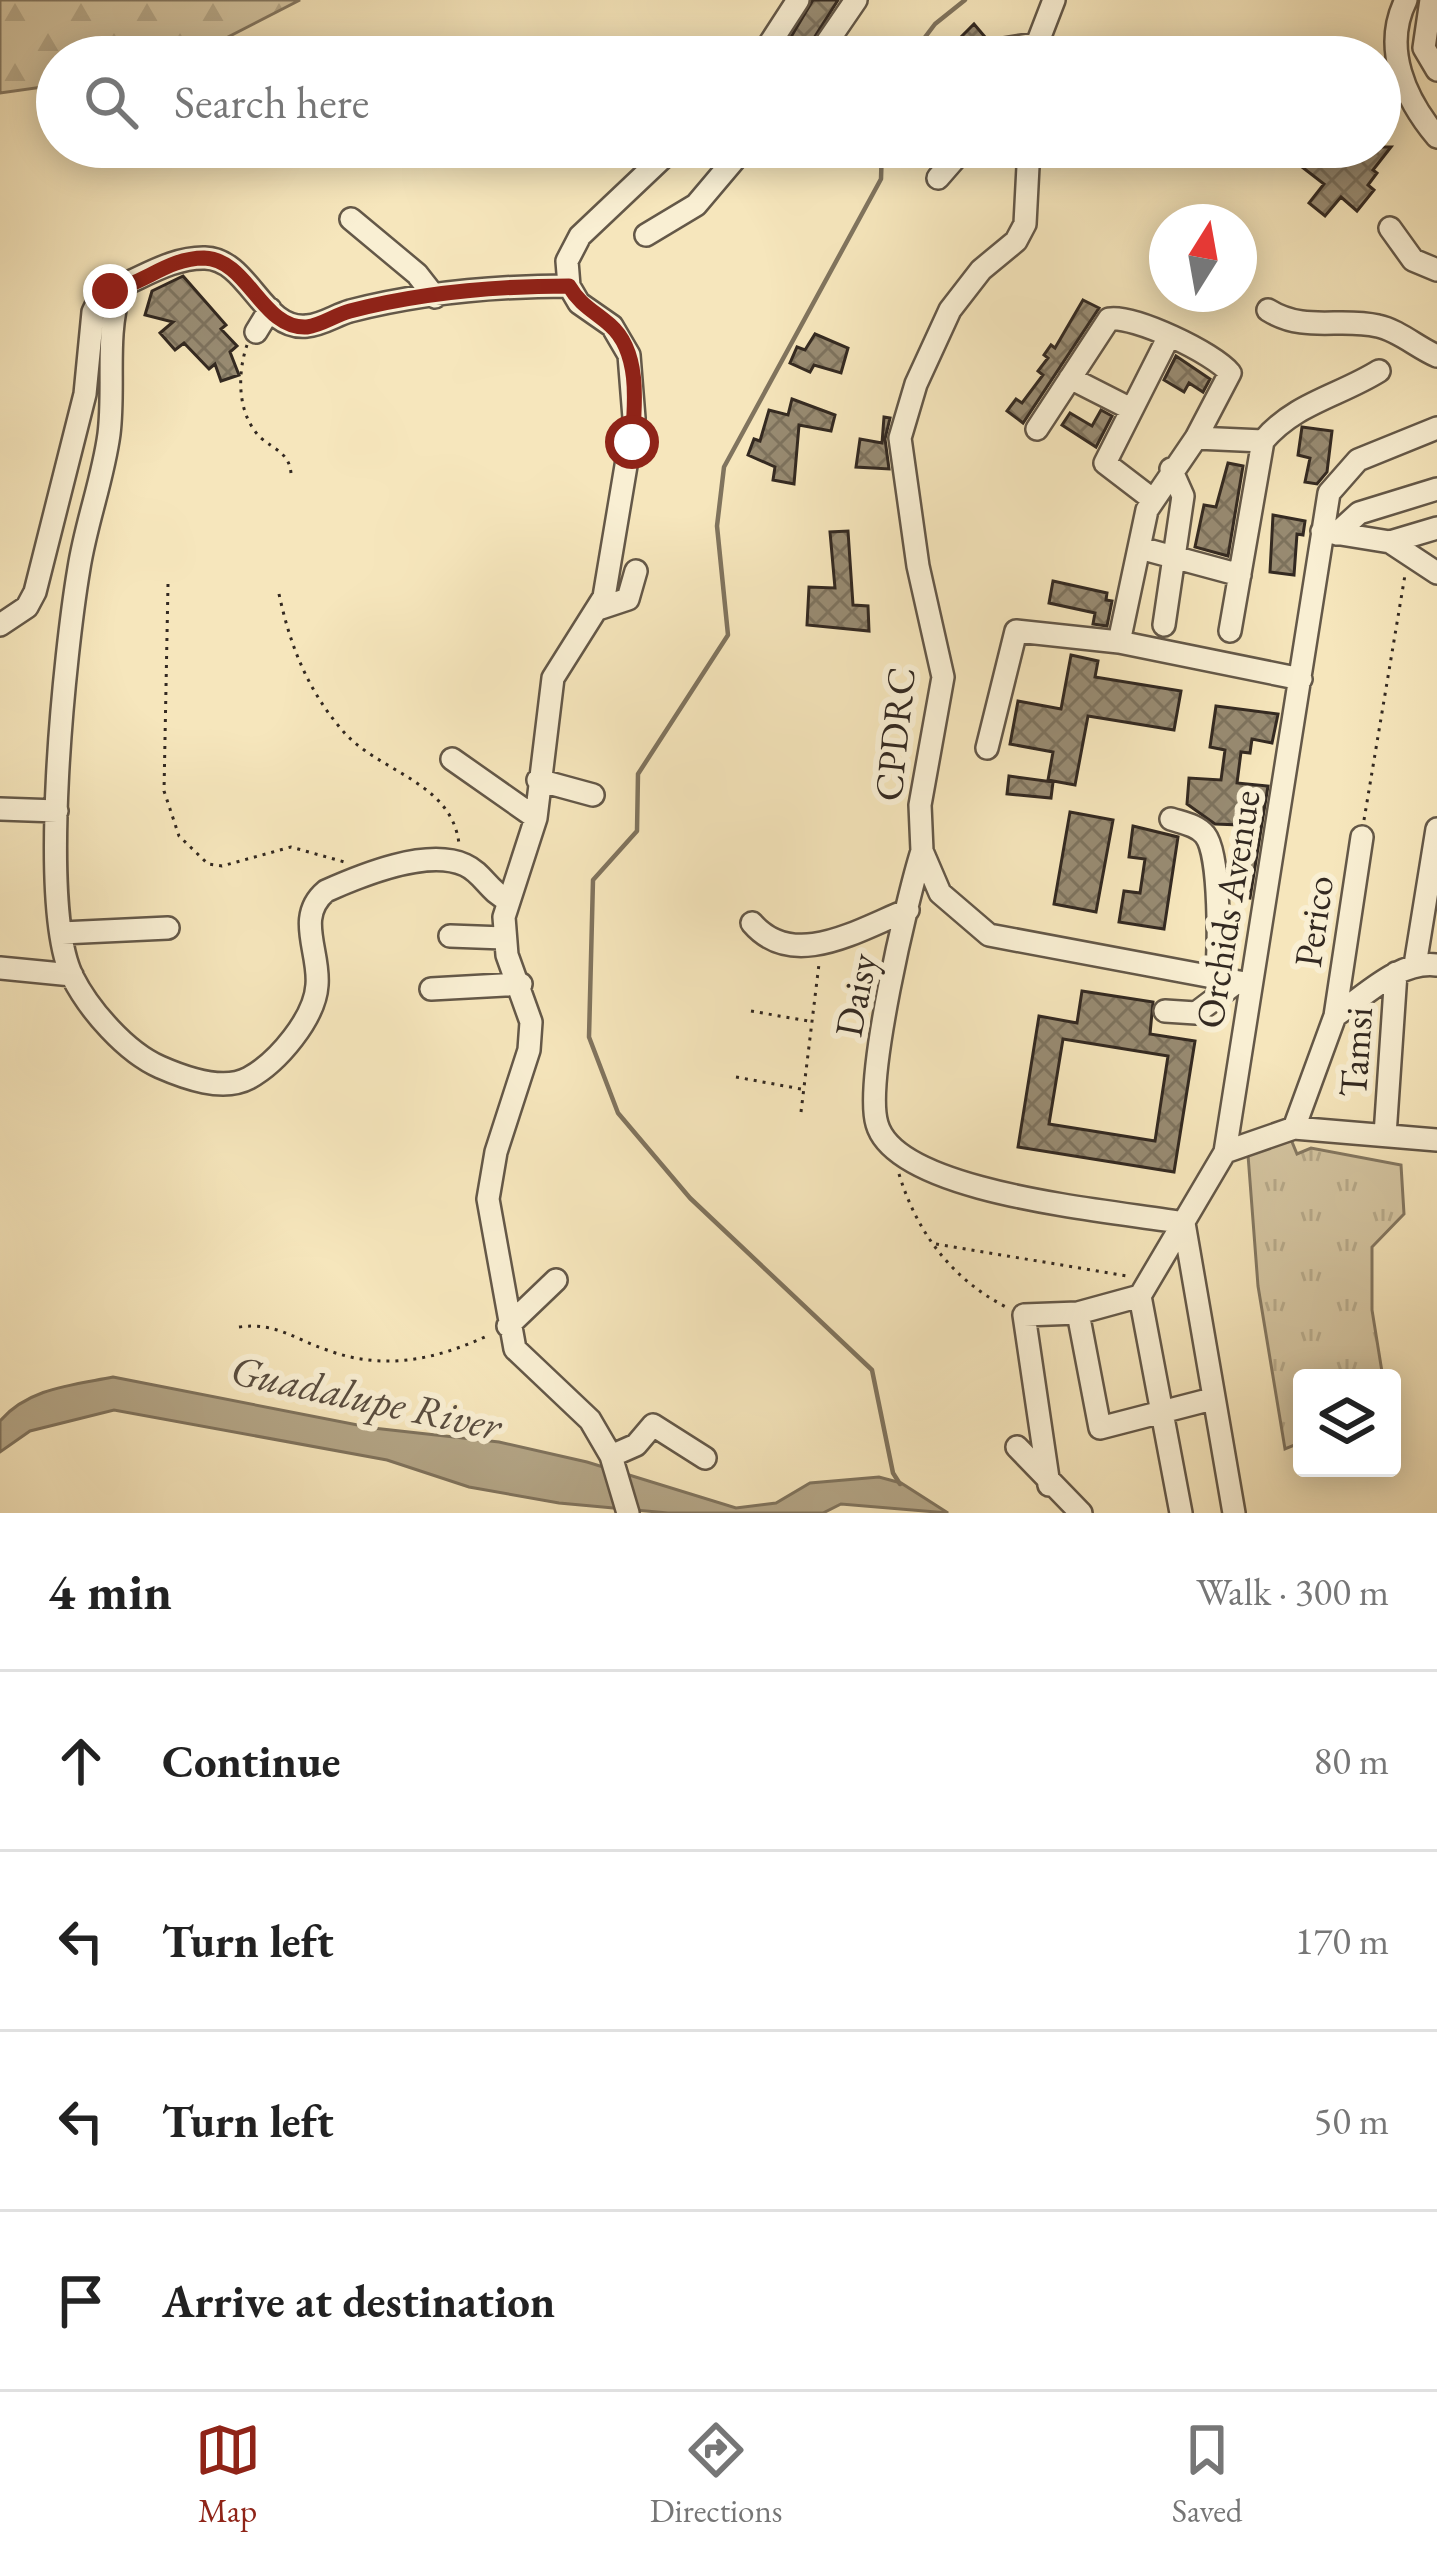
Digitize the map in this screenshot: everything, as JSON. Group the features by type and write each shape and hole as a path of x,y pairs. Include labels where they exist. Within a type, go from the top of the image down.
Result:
{"street":[{"path":"775,36 798,0"},
{"path":"831,36 856,0"},
{"path":"1039,36 1054,0"},
{"path":"1399,36 1406,0"},
{"path":"1431,0 1424,48 1437,70"},
{"path":"1401,73 1414,111 1437,137"},
{"path":"628,1513 613,1461 590,1420 515,1349 488,1199 496,1152 529,1050 531,1022 504,938 508,901 527,858 536,818 553,679 601,608 632,442 633,389 623,340 579,302 569,286 567,261 580,236 652,168"},
{"path":"646,235 696,205 727,168"},
{"path":"938,178 947,168"},
{"name":"CPDRC","path":"1028,168 1025,224 1016,242 981,270 950,310 916,384 900,438 918,566 943,677 920,805 922,851 940,892 989,935 1234,981"},
{"path":"350,219 417,274 435,297"},
{"path":"1390,228 1413,260 1437,270"},
{"path":"0,626 27,607 35,592 85,394 96,297 178,260 210,258 227,264 282,320 306,327 348,311 435,297 569,286"},
{"path":"120,289 111,332 110,430 78,571 57,811 62,933 72,975 129,1046 150,1062 194,1079 248,1079 296,1032 317,987 311,908 326,891 430,859 458,862 508,901"},
{"path":"256,332 270,308"},
{"path":"1268,310 1311,326 1380,326 1437,356"},
{"path":"1036,429 1109,319 1124,318 1169,336 1230,373 1196,438 1152,499 1119,642"},
{"path":"1152,499 1105,464 1169,336"},
{"path":"1231,632 1263,441 1279,423 1326,393 1379,371"},
{"path":"1070,378 1131,409"},
{"name":"Orchids Avenue","path":"1225,1152 1234,981 1301,679 1329,532 1329,493 1358,460 1437,428"},
{"path":"1196,438 1263,441"},
{"path":"1164,626 1183,496 1171,470"},
{"path":"1329,532 1359,514 1437,488"},
{"path":"1390,542 1437,528"},
{"path":"1329,532 1390,542 1437,573"},
{"path":"1140,548 1240,575"},
{"path":"601,608 628,599 636,571"},
{"path":"987,748 1016,631 1119,642 1301,679"},
{"path":"452,759 536,818"},
{"path":"538,780 593,795"},
{"path":"0,809 57,811"},
{"path":"1165,1011 1207,1009 1234,981 1219,948 1210,844 1195,826 1171,819"},
{"name":"Tamsi","path":"1385,1135 1437,829"},
{"name":"Perico","path":"1294,1128 1335,1016 1362,837"},
{"name":"Daisy","path":"893,1149 877,1125 876,1082 922,851"},
{"path":"752,923 770,938 822,944 908,910"},
{"path":"62,933 168,928"},
{"path":"450,936 504,938"},
{"path":"0,968 72,975"},
{"path":"1335,1016 1416,968"},
{"path":"431,989 521,984"},
{"path":"1049,1485 1024,1315 1078,1313 1145,1288 1225,1152 1294,1128 1437,1140"},
{"path":"893,1149 957,1183 1184,1222"},
{"path":"1184,1222 1234,1513"},
{"path":"508,1326 556,1280"},
{"path":"1145,1288 1181,1513"},
{"path":"1078,1313 1100,1428 1212,1399"},
{"path":"613,1461 653,1425 705,1458"},
{"path":"1018,1447 1049,1485 1081,1513"}],"path":[{"path":"256,332 242,361 244,407 253,428 288,458 291,473"},
{"path":"1362,837 1402,583 1413,557"},
{"path":"168,584 164,791 178,836 208,863 222,866 275,850 309,848 332,854 368,877"},
{"path":"279,594 290,647 310,684 342,730 370,757 418,782 444,807 457,827 458,862"},
{"path":"801,1112 822,944"},
{"path":"751,1011 811,1022"},
{"path":"736,1077 803,1089"},
{"path":"893,1149 906,1197 956,1276 1024,1315"},
{"path":"934,1244 1145,1288"},
{"path":"239,1327 281,1328 343,1355 396,1362 446,1353 508,1326"}],"green space":[{"path":"0,0 300,0 230,36 36,36 36,88 0,93"},
{"path":"1290,1137 1297,1154 1311,1148 1401,1165 1404,1214 1372,1247 1372,1310 1382,1369 1293,1369 1293,1446 1285,1449 1258,1286 1248,1155"}],"shaded area":[{"path":"113,1377 373,1428 499,1442 587,1462 736,1508 776,1503 810,1483 879,1477 901,1483 948,1513 841,1504 823,1513 668,1513 559,1503 469,1487 387,1460 114,1410 30,1431 0,1452 0,1421 24,1401"}],"building":[{"path":"813,0 838,0 815,36 792,36"},
{"path":"974,24 984,36 962,36"},
{"path":"1303,168 1375,168 1377,173 1368,185 1374,190 1357,211 1341,197 1325,216 1309,203 1324,184"},
{"path":"183,276 226,325 221,329 237,346 230,352 239,375 221,381 215,364 209,369 184,343 175,350 160,333 173,322 145,315 152,291"},
{"path":"1083,300 1099,308 1023,423 1007,411 1016,399 1022,403 1043,375 1038,371 1048,358 1044,355 1051,345 1055,348"},
{"path":"815,334 848,348 841,373 814,365 810,372 790,363 797,347 805,350"},
{"path":"1176,356 1210,379 1203,392 1189,383 1184,392 1164,380"},
{"path":"792,399 835,415 831,431 799,425 794,484 773,480 775,467 748,455 754,439 760,441 769,410 788,415"},
{"path":"1101,410 1112,416 1096,447 1062,425 1070,413 1092,426"},
{"path":"884,417 890,418 885,439 889,469 856,467 860,439 882,443"},
{"path":"1302,427 1332,431 1327,472 1317,484 1305,482 1310,458 1298,455"},
{"path":"1228,463 1243,466 1228,556 1195,547 1204,505 1216,507"},
{"path":"1273,515 1305,521 1303,535 1297,534 1294,575 1270,572"},
{"path":"848,531 853,605 868,606 869,631 807,625 809,587 835,588 830,532"},
{"path":"1053,581 1107,593 1106,600 1112,601 1107,626 1093,624 1095,613 1049,603"},
{"path":"1071,655 1098,661 1095,677 1181,691 1174,730 1088,716 1075,785 1048,780 1053,752 1010,744 1018,701 1061,709"},
{"path":"1216,706 1278,714 1272,743 1252,739 1250,753 1241,752 1237,783 1268,786 1250,898 1235,896 1240,825 1215,824 1187,804 1189,778 1221,780 1225,750 1210,747"},
{"path":"1009,776 1053,782 1051,798 1007,794"},
{"path":"1070,812 1113,820 1096,912 1054,904"},
{"path":"1133,826 1178,837 1164,929 1119,922 1124,891 1140,893 1145,859 1129,857"},
{"path":"1082,991 1153,1002 1150,1034 1195,1041 1174,1172 1018,1147 1039,1016 1077,1023","holes":["1063,1039 1168,1056 1155,1141 1049,1124"]}],"waterway":[{"path":"926,36 965,0"},
{"path":"881,168 881,179 724,467 717,526 728,635 638,774 637,831 593,880 589,1037 618,1113 690,1198 872,1370 893,1473 900,1484"}],"route":[{"path":"110,291 178,260 210,258 227,264 282,320 306,327 348,311 484,290 569,286 579,302 613,326 623,340 633,389 632,442"}],"water label":[{"name":"Guadalupe River","path":"366,1397"}]}
